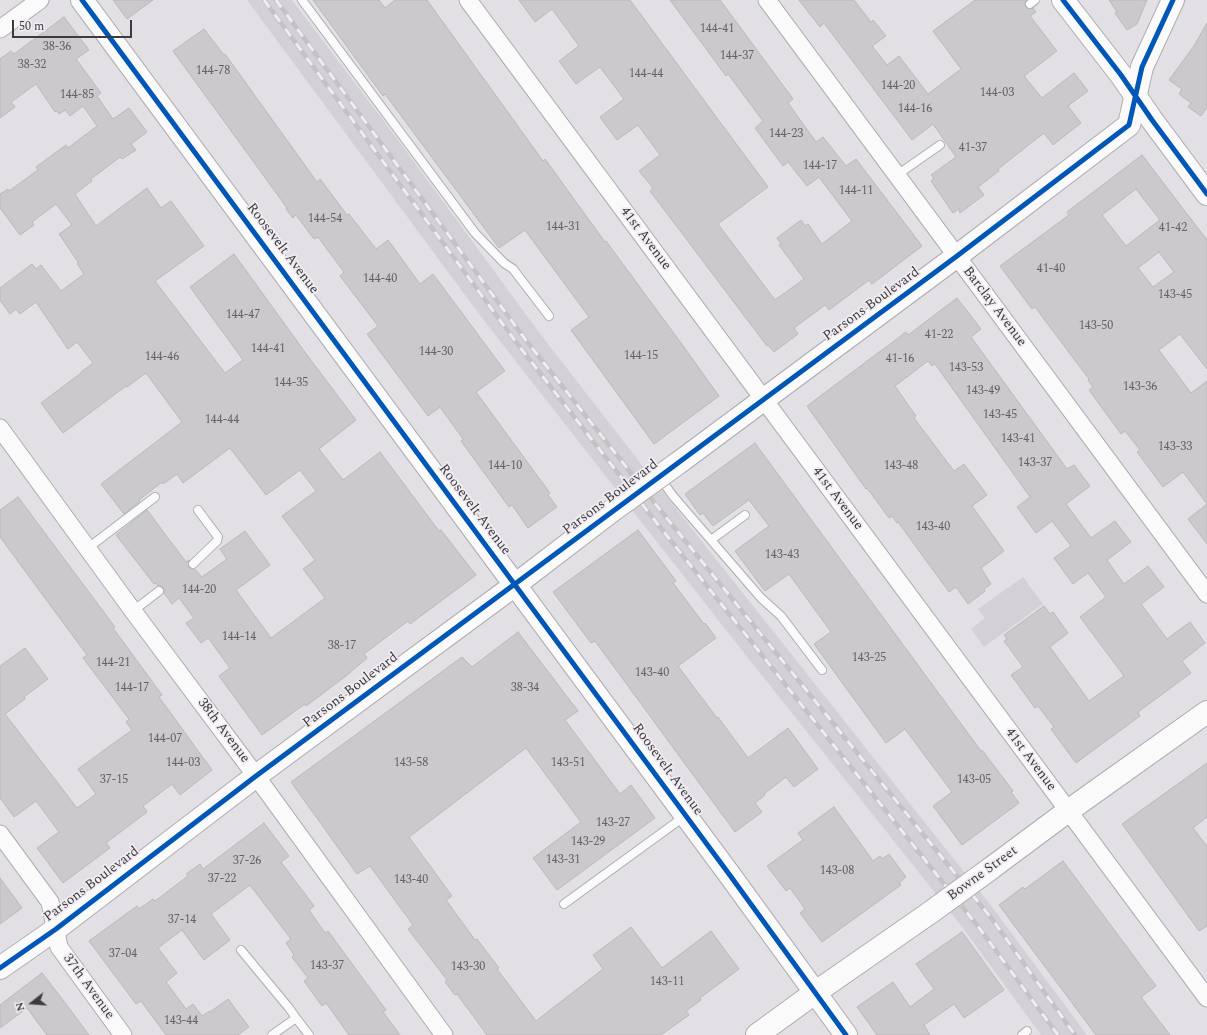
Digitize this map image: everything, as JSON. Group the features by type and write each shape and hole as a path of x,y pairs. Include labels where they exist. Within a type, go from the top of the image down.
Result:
{"street":[{"path":"0,29 40,0"},
{"name":"Roosevelt Avenue","path":"82,0 816,992 846,1035"},
{"name":"41st Avenue","path":"468,0 1207,998"},
{"name":"Barclay Avenue","path":"767,0 1207,594"},
{"path":"1064,0 1121,75 1207,194"},
{"name":"Parsons Boulevard","path":"0,968 56,928 256,776 515,585 613,510 957,256 1129,125 1142,67 1173,0"},
{"name":"38th Avenue","path":"0,428 444,1035"},
{"name":"Bowne Street","path":"757,1035 931,912 1068,811 1207,712"},
{"name":"37th Avenue","path":"0,834 50,902 59,947 123,1035"}],"lane":[{"path":"302,0 475,234 504,263 513,269 549,316"},
{"path":"897,175 940,145"},
{"path":"659,477 673,496 761,598 781,616 822,670"},
{"path":"88,548 155,496"},
{"path":"193,564 217,541 218,537 198,510"},
{"path":"711,540 746,515"},
{"path":"133,611 159,591"},
{"path":"564,904 685,816"},
{"path":"241,950 289,1008 309,1035"},
{"path":"272,1035 296,1018"}],"shaded area":[{"path":"247,0 292,0 395,136 541,335 673,505 992,907 1087,1035 1041,1035 963,928 729,634 482,318"},
{"path":"1023,577 1043,604 984,647 971,629 985,618 978,609"}],"building":[{"path":"113,0 153,0 127,19"},
{"path":"313,0 379,0 385,8 395,0 427,0 543,161 545,159 719,396 654,444 571,330 589,317 525,230 499,248 385,94 383,96"},
{"path":"519,0 630,0 768,187 718,224 775,300 804,279 779,245 781,244 777,238 801,220 805,226 808,224 822,244 852,221 819,177 807,186 788,162 783,166 755,128 763,121 728,74 726,76 670,0 720,0 793,99 788,103 816,142 823,137 846,166 856,159 922,246 872,284 869,280 829,310 825,305 794,328 798,334 774,352 768,345 767,346 650,191 653,188 639,171 660,155 638,125 617,140 600,117 624,99 600,67 576,84 559,61 579,46 552,9 535,22"},
{"path":"799,0 854,0 871,22 873,20 886,36 872,46 887,65 899,56 928,94 961,69 933,31 975,0 1026,0 1026,7 1028,9 1033,8 1036,12 1030,16 1057,51 1024,76 1042,98 1074,73 1088,91 1068,106 1081,123 1053,145 1044,133 998,169 999,171 978,187 984,195 960,213 959,209 953,213 931,181 934,178 931,175 956,157 933,124 912,140 824,23 820,27"},
{"path":"1109,0 1147,0 1137,24 1127,30 1115,13 1117,12"},
{"path":"64,17 89,50 76,59 101,93 97,96 113,119 129,108 147,132 131,144 136,150 122,159 120,157 91,179 92,181 75,194 96,226 147,188 161,208 171,201 204,246 155,281 225,373 243,360 190,287 234,254 356,420 319,449 343,480 380,452 439,531 441,530 476,575 410,624 408,621 364,654 367,658 346,676 306,706 305,704 262,735 219,676 230,668 208,638 201,643 186,623 194,618 179,598 172,604 164,593 163,587 158,586 156,583 154,584 116,535 147,510 186,562 189,560 189,567 195,569 202,577 227,559 220,549 245,531 270,565 236,590 271,638 325,598 303,569 315,560 282,516 316,491 300,470 266,495 230,448 183,483 177,474 163,484 162,482 124,514 101,484 182,422 146,373 63,433 41,403 93,363 77,342 68,349 36,302 20,314 16,309 10,314 0,300 0,288 32,264 36,269 41,265 61,291 84,274 77,263 78,262 59,234 72,225 56,204 32,222 34,225 20,235 0,208 0,194 8,189 9,191 38,170 36,167 66,145 68,148 97,126 83,106 70,116 65,110 59,114 57,111 55,112 36,84 11,102 15,107 0,118 0,59 11,51 14,54"},
{"path":"1207,23 1207,107 1201,116 1188,107 1191,103 1179,94 1182,89 1169,80 1194,46"},
{"path":"204,29 224,55 225,54 317,182 320,179 347,215 349,214 376,249 388,240 420,284 433,274 505,371 476,392 550,493 548,495 557,507 528,528 512,505 509,507 461,441 463,439 440,407 428,416 367,334 378,326 340,276 344,272 318,237 314,239 296,215 293,218 286,209 287,208 173,51"},
{"path":"1142,155 1207,240 1207,369 1180,334 1159,350 1191,393 1207,381 1207,504 1183,472 1163,487 1137,452 1140,450 1125,431 1121,434 1089,390 1093,387 1088,380 1089,379 1035,307 1032,309 1000,266 1069,215 1067,212","holes":["1136,189 1160,220 1126,246 1102,215","1159,252 1174,272 1153,287 1138,268"]},
{"path":"957,298 981,329 971,337 1067,469 1074,465 1090,486 1066,504 1091,538 1115,521 1131,542 1107,560 1124,584 1148,566 1164,587 1141,604 1167,639 1190,622 1205,643 1182,661 1191,673 1138,712 1140,716 1076,763 1051,729 1054,727 1038,706 1035,708 1011,675 1023,667 1004,641 1007,639 1004,635 1044,606 1050,614 1053,612 1068,633 1050,647 1089,701 1124,676 1080,617 1106,597 1088,573 1073,584 1054,558 1071,546 1052,521 1036,533 1017,507 1030,497 935,364 932,366 928,361 895,386 916,416 914,418 954,471 964,464 987,495 972,506 1004,551 981,568 991,584 984,589 985,591 968,604 956,587 949,592 898,522 897,523 892,516 889,518 867,488 866,489 807,406 906,332 908,335"},
{"path":"755,443 981,751 982,750 1013,791 1011,792 1019,803 962,845 933,806 952,792 905,729 886,743 814,644 831,632 789,574 765,591 735,551 769,526 749,500 713,526 703,513 700,515 685,494"},
{"path":"18,497 115,627 113,628 162,695 159,697 212,770 180,795 172,784 143,806 147,812 106,843 110,848 63,883 37,848 59,832 36,801 14,817 0,798 0,666 25,648 48,679 5,714 77,808 96,794 78,769 132,730 126,722 129,719 83,658 87,655 0,537 0,510"},
{"path":"1207,504 1207,544 1188,519"},
{"path":"638,530 676,581 673,583 716,638 678,666 717,718 718,717 748,758 788,728 818,769 794,787 786,777 755,803 762,812 735,832 595,641 591,643 553,592"},
{"path":"518,632 578,711 565,720 620,794 631,785 655,818 557,890 533,858 581,822 526,748 409,837 452,896 446,900 475,940 477,939 499,968 497,969 536,1021 603,969 593,955 631,927 662,968 711,931 739,969 700,998 701,1000 686,1011 689,1015 661,1035 487,1035 457,994 455,995 445,982 447,980 408,929 413,925 370,866 357,874 291,782 462,657 472,667"},
{"path":"1207,763 1207,817 1193,828 1207,846 1207,926 1199,931 1122,824"},
{"path":"834,807 873,861 880,856 882,859 889,854 906,877 899,883 901,885 822,942 800,913 805,909 790,888 786,891 767,866 803,840 798,833"},
{"path":"264,823 289,856 281,862 314,906 309,910 325,933 328,931 386,1010 383,1012 400,1035 349,1035 326,1003 322,1006 304,981 308,978 292,957 294,955 286,943 291,939 250,885 211,914 230,940 204,960 182,930 158,948 177,973 166,982 186,1009 193,1004 202,1016 228,999 249,1027 238,1035 166,1035 141,1001 136,1004 89,941 137,906 139,909 153,899 155,901 188,876 186,874 200,864 203,869"},
{"path":"1063,861 1156,986 1141,997 1170,1035 1096,1035 999,905 1023,887 1025,889"},
{"path":"0,878 22,908 0,924"},
{"path":"962,932 1004,990 964,1018 954,1004 924,1025 930,1035 877,1035 857,1007 893,982 910,1007 934,989 916,964"},
{"path":"42,973 89,1035 47,1035 27,1008 0,1028 0,1005"}],"railway":[{"path":"264,0 519,346 656,522 980,929 1058,1035"},
{"path":"276,0 525,339 665,516 992,919 1075,1035"}],"cycle path":[{"path":"82,0 729,874 846,1035"},
{"path":"1063,0 1121,75 1152,120 1207,194"},
{"path":"0,968 56,929 256,776 957,256 1129,125 1142,67 1173,0"}]}
